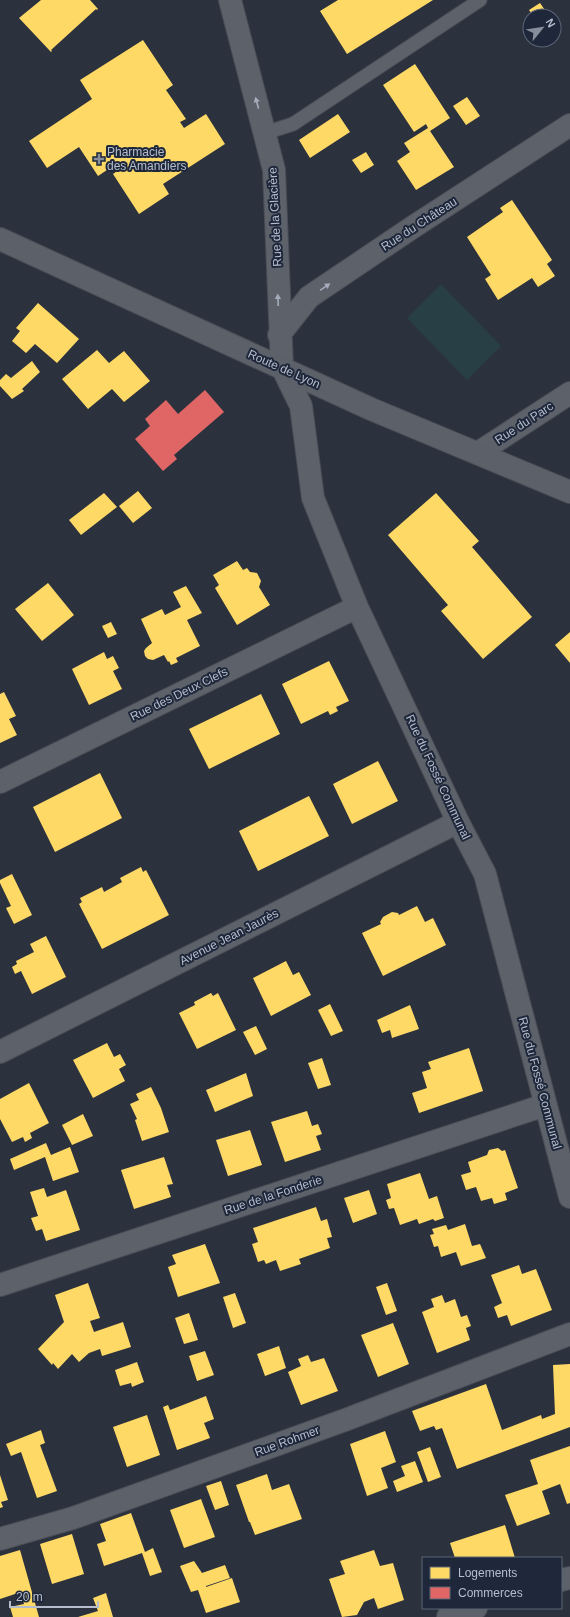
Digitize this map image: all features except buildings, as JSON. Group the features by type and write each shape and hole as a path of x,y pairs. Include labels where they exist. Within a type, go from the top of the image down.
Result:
{"main road":[{"name":"Route de Lyon","path":"0,239 371,409 570,492"}],"street":[{"name":"Rue de la Glacière","path":"230,0 274,170 279,335 282,367"},
{"name":"Rue du Château","path":"279,335 309,297 413,227 570,125"},
{"name":"Rue du Fossé Communal","path":"282,367 301,406 312,498 358,607 458,822 485,874 570,1198"},
{"name":"Rue du Parc","path":"478,453 570,393"},
{"name":"Rue des Deux Clefs","path":"0,782 358,607"},
{"name":"Avenue Jean Jaurès","path":"0,1052 458,822"},
{"name":"Rue de la Fonderie","path":"0,1285 545,1105"},
{"name":"Rue Rohmer","path":"0,1539 73,1518 301,1436 570,1334"},
{"path":"448,1617 473,1609"}],"lane":[{"path":"265,133 293,124 480,0"}],"green space":[{"path":"441,284 501,346 467,380 407,318"}],"place":[{"name":"Pharmacie des Amandiers","path":"99,159"}]}
